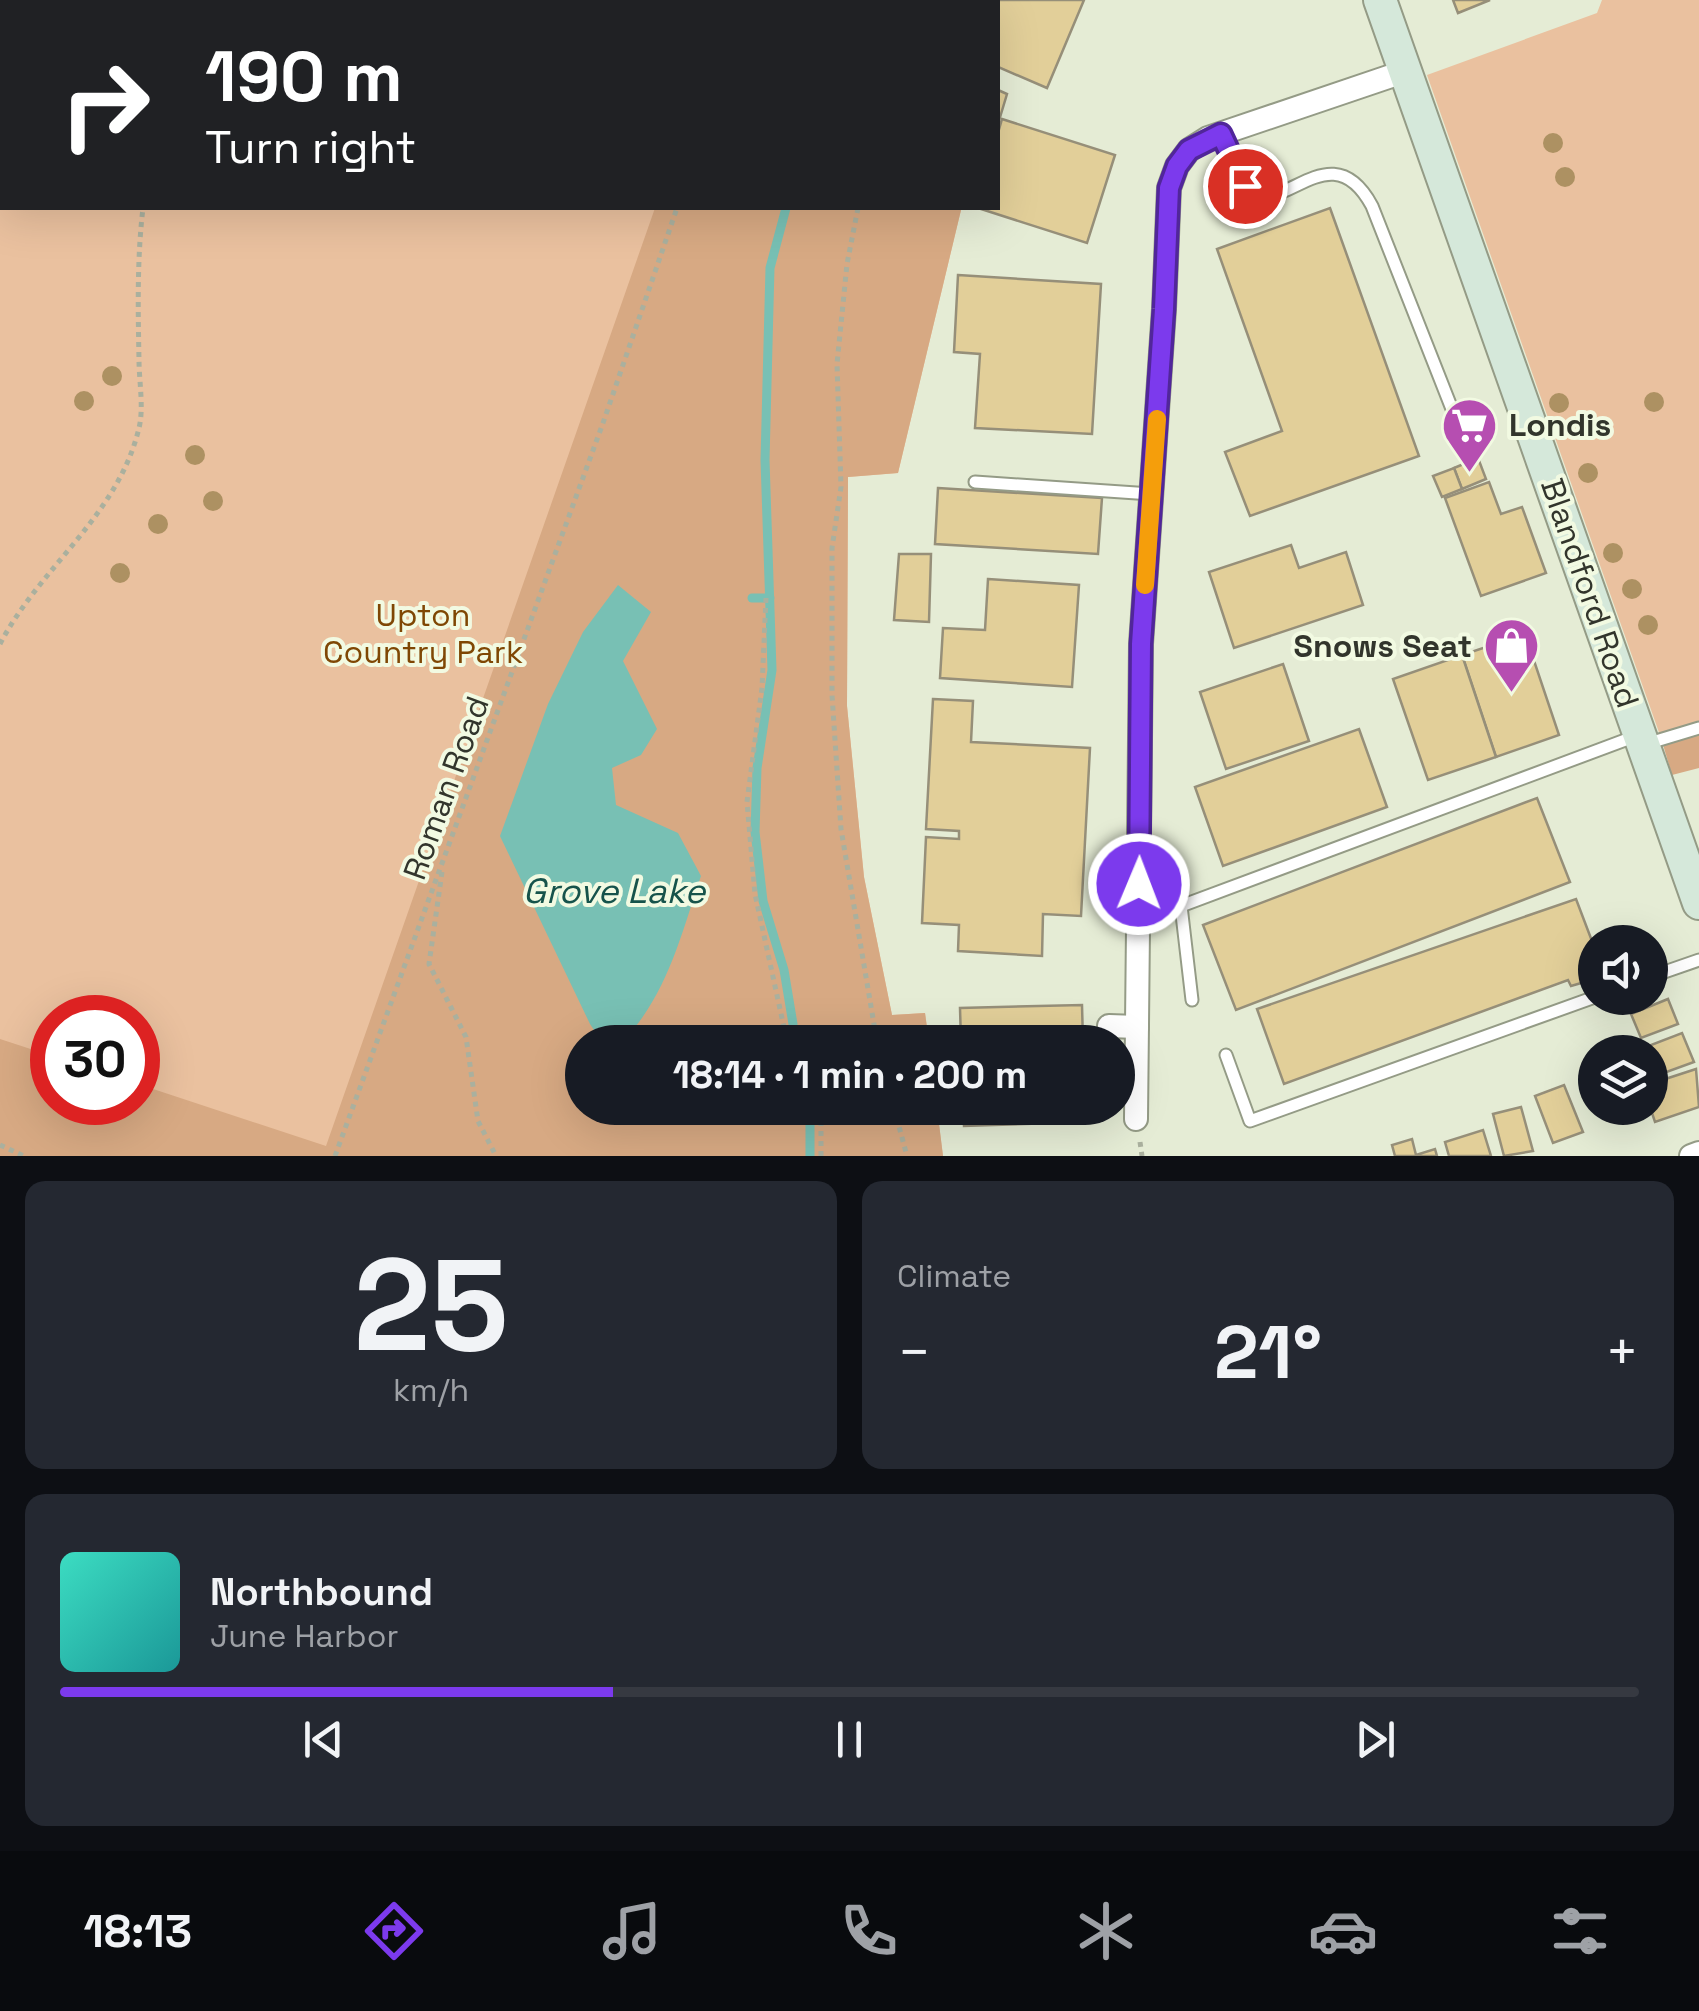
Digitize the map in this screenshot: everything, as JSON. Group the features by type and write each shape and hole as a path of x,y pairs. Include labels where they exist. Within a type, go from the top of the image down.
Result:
{"main road":[{"name":"Blandford Road","path":"1380,0 1699,903"}],"street":[{"path":"1136,1119 1141,644 1169,188 1177,166 1189,150 1221,134 1406,71"},
{"path":"1691,1156 1699,1153"}],"lane":[{"path":"1221,134 1245,186 1255,194 1274,195 1315,178 1334,175 1359,185 1372,206 1463,437"},
{"path":"975,482 1152,494"},
{"path":"1192,1000 1181,906 1641,740 1699,728"},
{"path":"1668,971 1699,960"},
{"path":"1226,1055 1250,1121 1578,1003"}],"path":[{"path":"0,644 16,612 75,545 116,488 140,426 138,290 144,210"},
{"name":"Roman Road","path":"336,1156 676,210"},
{"path":"858,210 847,264 837,364 841,487 832,548 832,695 841,830 874,1025"},
{"path":"766,598 762,688 748,802 750,850 784,1025"},
{"path":"444,859 428,964 466,1037 478,1122 496,1156"},
{"path":"821,1125 821,1156"},
{"path":"899,1125 907,1156"},
{"path":"0,1145 24,1156"}],"green space":[{"path":"1602,0 1699,0 1699,728 1661,738 1427,75 1597,13"},
{"name":"Upton Country Park","path":"0,210 961,210 898,473 848,477 847,706 864,877 892,1015 925,1013 927,1025 565,1025 565,1125 939,1125 943,1156 0,1156"}],"shaded area":[{"path":"654,210 961,210 898,473 848,477 847,706 864,877 892,1015 925,1013 927,1025 565,1025 565,1125 939,1125 943,1156 0,1156 0,1039 30,1049 30,1125 160,1125 160,1091 326,1146"},
{"path":"1699,728 1699,768 1672,775 1661,738"}],"water":[{"name":"Grove Lake","path":"618,585 651,612 623,661 657,729 641,755 612,768 616,805 678,833 701,876 671,964 636,1025 591,1025 500,836 548,704 583,632"}],"building":[{"path":"1000,0 1084,0 1047,88 1000,68"},
{"path":"1453,0 1490,0 1458,13"},
{"path":"1000,91 1007,94 1000,117"},
{"path":"1002,119 1115,155 1087,243 984,210 1000,210"},
{"path":"1330,208 1419,456 1250,516 1225,452 1282,431 1217,249"},
{"path":"958,275 1101,284 1092,434 975,428 980,354 954,352"},
{"name":"Londis","path":"1478,458 1486,479 1462,489 1454,468"},
{"path":"1454,468 1462,489 1442,497 1433,476"},
{"path":"1489,482 1501,514 1522,507 1546,573 1481,596 1445,498"},
{"path":"938,488 1102,498 1098,554 935,544"},
{"path":"1291,545 1299,568 1346,552 1363,605 1234,648 1209,572"},
{"path":"899,554 931,554 929,622 894,620"},
{"path":"988,579 1079,585 1072,687 940,678 943,628 985,630"},
{"name":"Snows Seat","path":"1525,634 1559,735 1496,757 1462,655"},
{"path":"1462,655 1496,757 1428,780 1393,679"},
{"path":"1283,664 1309,741 1226,769 1200,692"},
{"path":"933,699 973,701 971,742 1090,748 1081,916 1043,914 1042,956 958,951 959,925 922,923 926,837 959,839 959,831 926,829"},
{"path":"1359,729 1387,807 1223,866 1195,787"},
{"path":"1537,798 1570,882 1236,1010 1203,925"},
{"path":"1576,899 1586,925 1578,925 1578,984 1571,986 1568,980 1284,1084 1257,1009"},
{"path":"1668,999 1678,1024 1640,1035 1631,1015 1668,1015"},
{"path":"1082,1005 1083,1025 960,1025 960,1008"},
{"path":"1682,1033 1694,1062 1668,1071 1668,1038"},
{"path":"1696,1069 1699,1107 1668,1118 1668,1078"},
{"path":"1564,1085 1583,1132 1553,1143 1535,1096"},
{"path":"1521,1107 1533,1151 1504,1156 1493,1114"},
{"path":"1483,1130 1491,1156 1449,1156 1445,1142"},
{"path":"1412,1139 1416,1155 1435,1149 1437,1156 1395,1156 1392,1145"}],"waterway":[{"path":"785,210 770,268 765,460 772,670 757,768 755,832 763,901 784,970 793,1024"},
{"path":"752,598 770,598"},
{"path":"810,1125 810,1156"}],"slow traffic":[{"path":"1145,585 1157,419"}],"place":[{"name":"Londis","path":"1470,474"},
{"name":"Snows Seat","path":"1511,695"}],"route":[{"path":"1139,884 1141,644 1169,188 1177,166 1189,150 1221,134 1245,186"}]}
